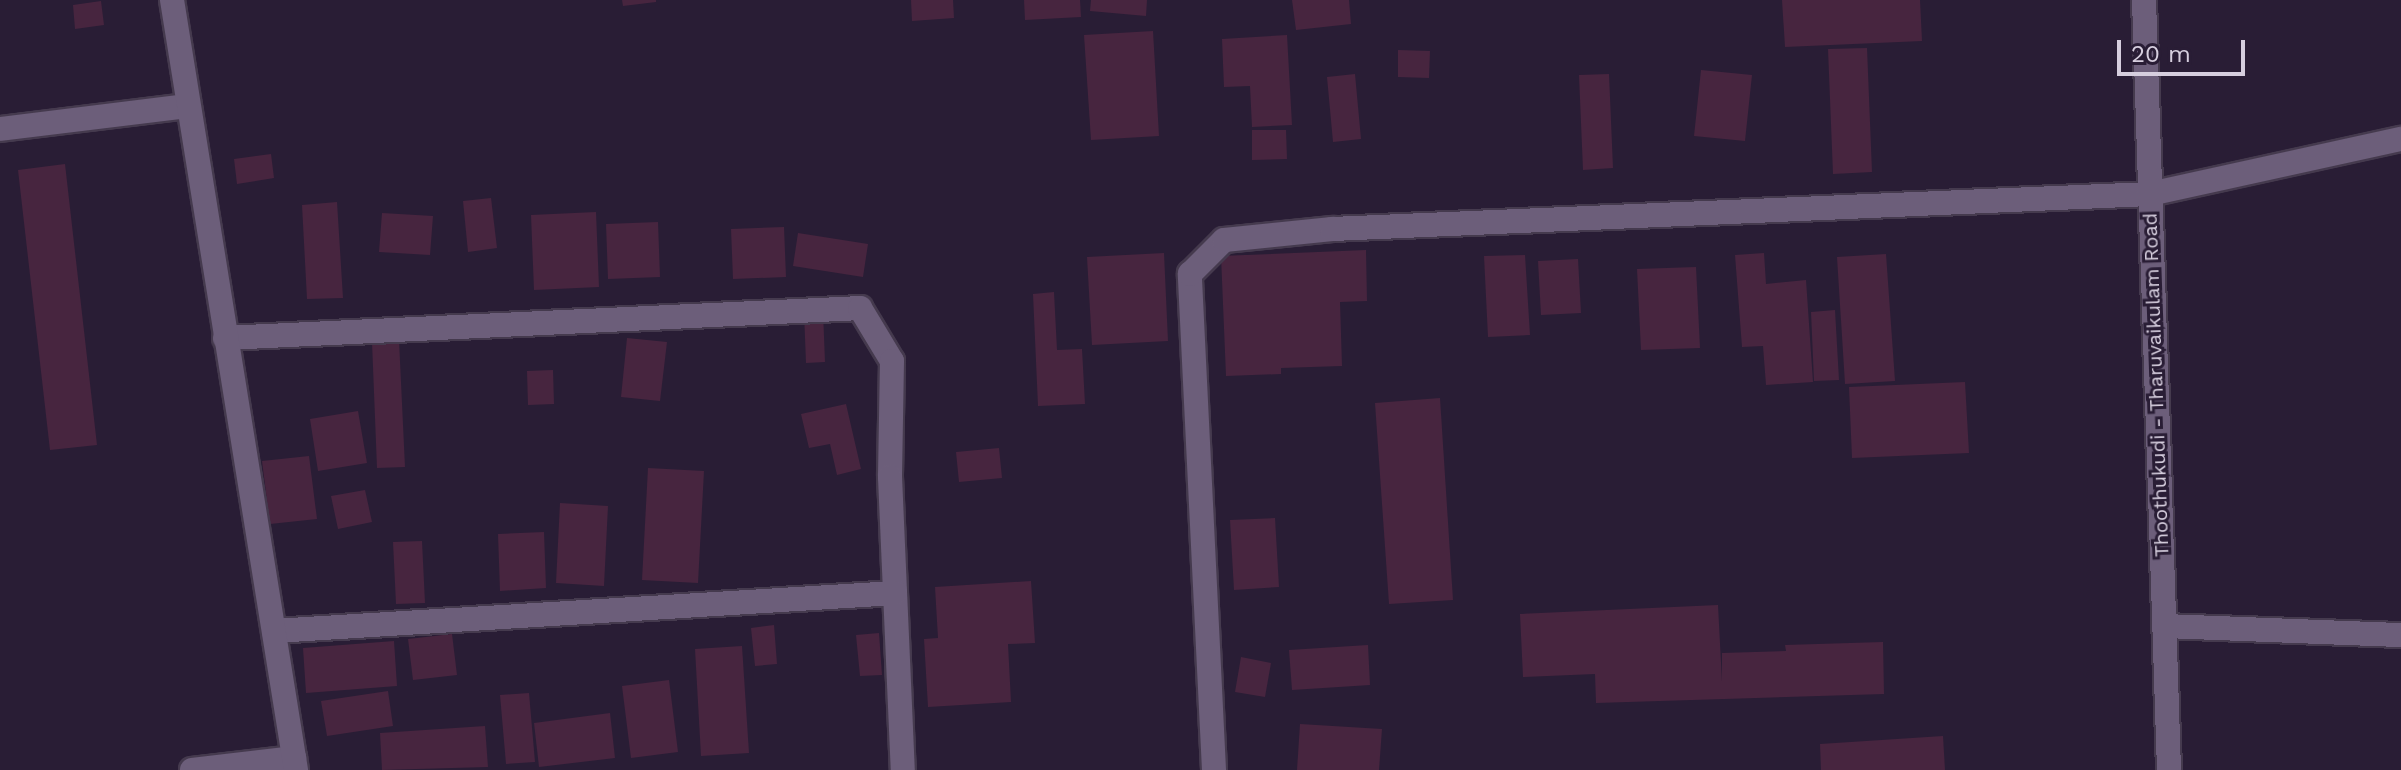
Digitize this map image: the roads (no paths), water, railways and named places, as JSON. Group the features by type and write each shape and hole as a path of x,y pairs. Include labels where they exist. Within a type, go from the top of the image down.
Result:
{"street":[{"path":"172,0 295,764 192,770"},
{"name":"Thoothukudi - Tharuvaikulam Road","path":"2144,0 2169,770"},
{"path":"0,129 188,106"},
{"path":"1214,770 1190,274 1224,240 1332,229 2150,194 2401,139"},
{"path":"225,338 860,308 892,361 890,477 903,770"},
{"path":"274,631 895,593"},
{"path":"2165,626 2401,635"}]}
